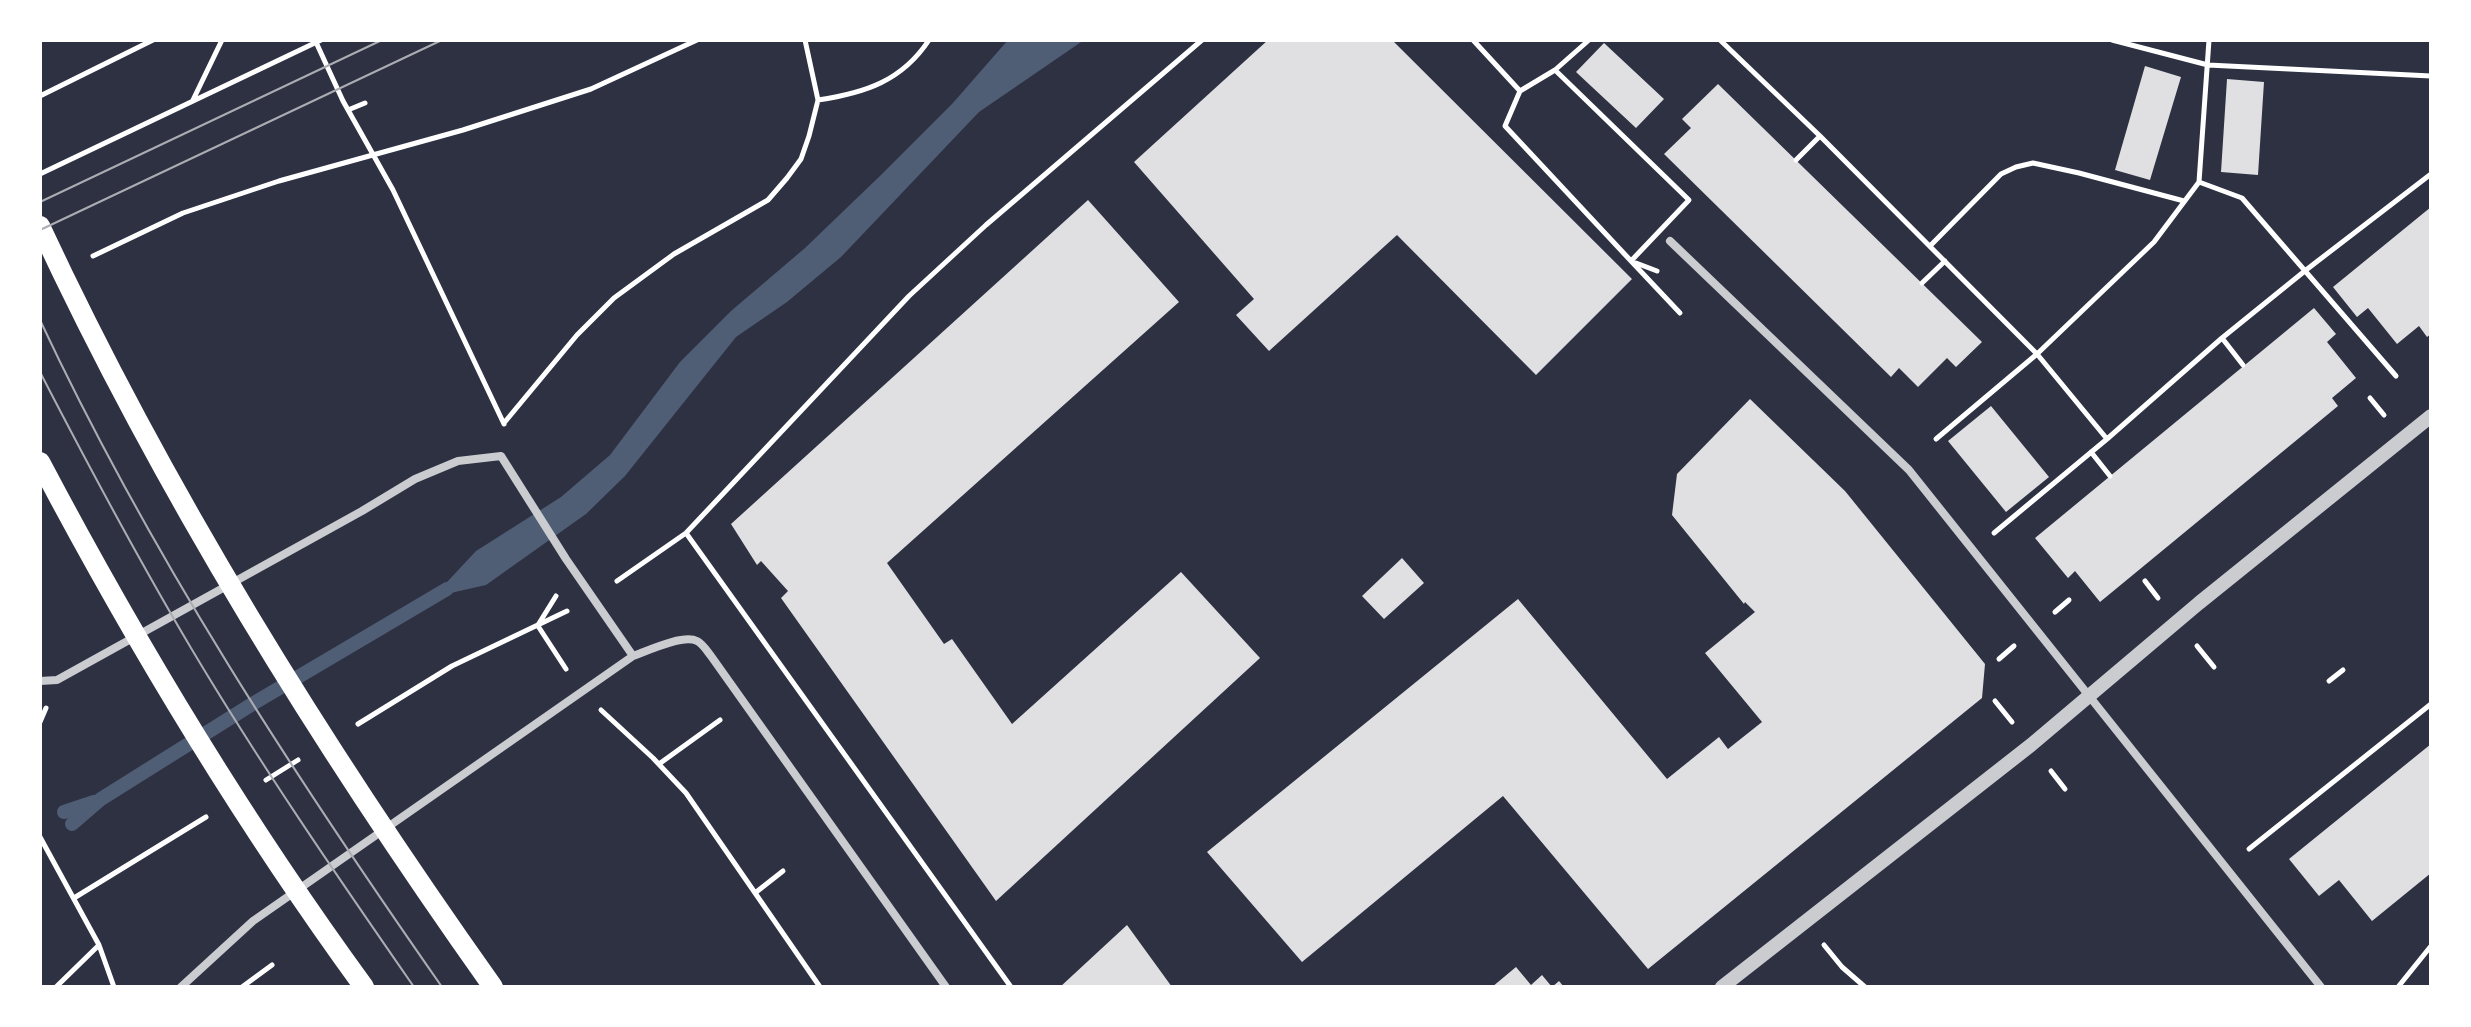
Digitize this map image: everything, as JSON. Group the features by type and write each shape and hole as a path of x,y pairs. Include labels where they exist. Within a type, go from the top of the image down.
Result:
{"main road":[{"path":"40,226 80,311 247,616 422,887 493,987"},
{"path":"40,462 156,671 237,800 364,987"}],"street":[{"path":"1670,241 1909,470 2321,987"},
{"path":"1722,987 2031,745 2431,416"},
{"path":"40,681 57,680 415,479 458,461 501,456 530,505 633,656"},
{"path":"181,987 253,921 633,656 690,640 697,641 711,656 946,987"}],"path":[{"path":"40,96 153,40"},
{"path":"193,101 222,40"},
{"path":"80,262 183,213 279,181 463,130 591,89 697,40"},
{"path":"504,423 577,335 614,298 674,254 768,200 787,178 801,159 818,100 805,40"},
{"path":"818,100 883,83 904,70 929,40"},
{"path":"616,582 686,533 909,296 986,225 1202,40"},
{"path":"1473,40 1520,91"},
{"path":"1589,40 1555,70 1520,91 1505,126 1680,313"},
{"path":"1720,40 2037,354 2107,439"},
{"path":"2112,40 2208,65 2431,76"},
{"path":"1936,439 2037,354 2154,242 2199,182 2209,40"},
{"path":"40,174 318,41 348,110 393,190 504,423 501,456"},
{"path":"1555,70 1689,200 1631,261"},
{"path":"348,110 365,103"},
{"path":"1796,160 1820,136"},
{"path":"1930,246 2001,174 2033,163 2185,201"},
{"path":"1973,550 2222,338 2431,174"},
{"path":"2199,182 2242,198 2396,376"},
{"path":"1922,283 1945,261"},
{"path":"2222,338 2243,365"},
{"path":"2091,452 2110,476"},
{"path":"686,533 1011,987"},
{"path":"556,617 538,626 582,692 686,793 820,987"},
{"path":"2329,681 2343,670"},
{"path":"659,764 744,703"},
{"path":"2225,866 2431,704"},
{"path":"40,837 99,945 114,987"},
{"path":"755,893 783,871"},
{"path":"1804,921 1842,967 1865,987"},
{"path":"56,987 99,945"},
{"path":"2398,987 2431,946"},
{"path":"242,987 272,965"}],"water":[{"path":"1008,40 1084,40 979,112 841,257 787,302 736,337 625,476 586,514 486,585 433,597 476,551 561,497 610,455 680,362 731,311 805,248 882,174 952,104"}],"building":[{"path":"1268,40 1392,40 1632,279 1536,375 1397,235 1269,351 1236,315 1254,299 1134,162"},
{"path":"1604,43 1664,99 1636,128 1576,72"},
{"path":"2145,66 2181,77 2150,180 2115,170"},
{"path":"2227,79 2264,82 2258,175 2221,172"},
{"path":"1718,84 1982,342 1956,367 1947,358 1918,387 1899,368 1891,377 1664,154 1691,128 1682,119"},
{"path":"1088,200 1179,302 887,563 944,644 952,639 1012,724 1181,572 1260,658 996,901 781,598 788,591 761,561 757,565 731,524"},
{"path":"2431,207 2431,334 2427,337 2419,326 2397,344 2368,308 2357,317 2333,287"},
{"path":"2314,308 2336,334 2327,342 2356,378 2332,398 2338,406 2100,602 2075,571 2068,578 2035,538"},
{"path":"1750,399 1845,491 1985,664 1982,698 1648,969 1503,796 1302,962 1207,852 1518,599 1667,779 1719,737 1728,749 1762,722 1705,653 1755,612 1744,604 1672,515 1677,474"},
{"path":"1991,406 2049,477 2006,512 1948,441"},
{"path":"1402,558 1424,583 1384,619 1362,596"},
{"path":"2431,744 2431,873 2372,921 2339,880 2319,896 2289,859"},
{"path":"1127,925 1172,987 1060,987"},
{"path":"1516,967 1531,985 1542,975 1552,987 1492,987"}],"waterway":[{"path":"72,824 101,799 254,703 447,589"},
{"path":"64,812 94,802"}],"tram line":[{"path":"40,202 382,40"},
{"path":"40,230 442,40"},
{"path":"40,320 128,494 227,662 332,826 442,987"},
{"path":"40,372 132,545 217,691 414,987"}]}
